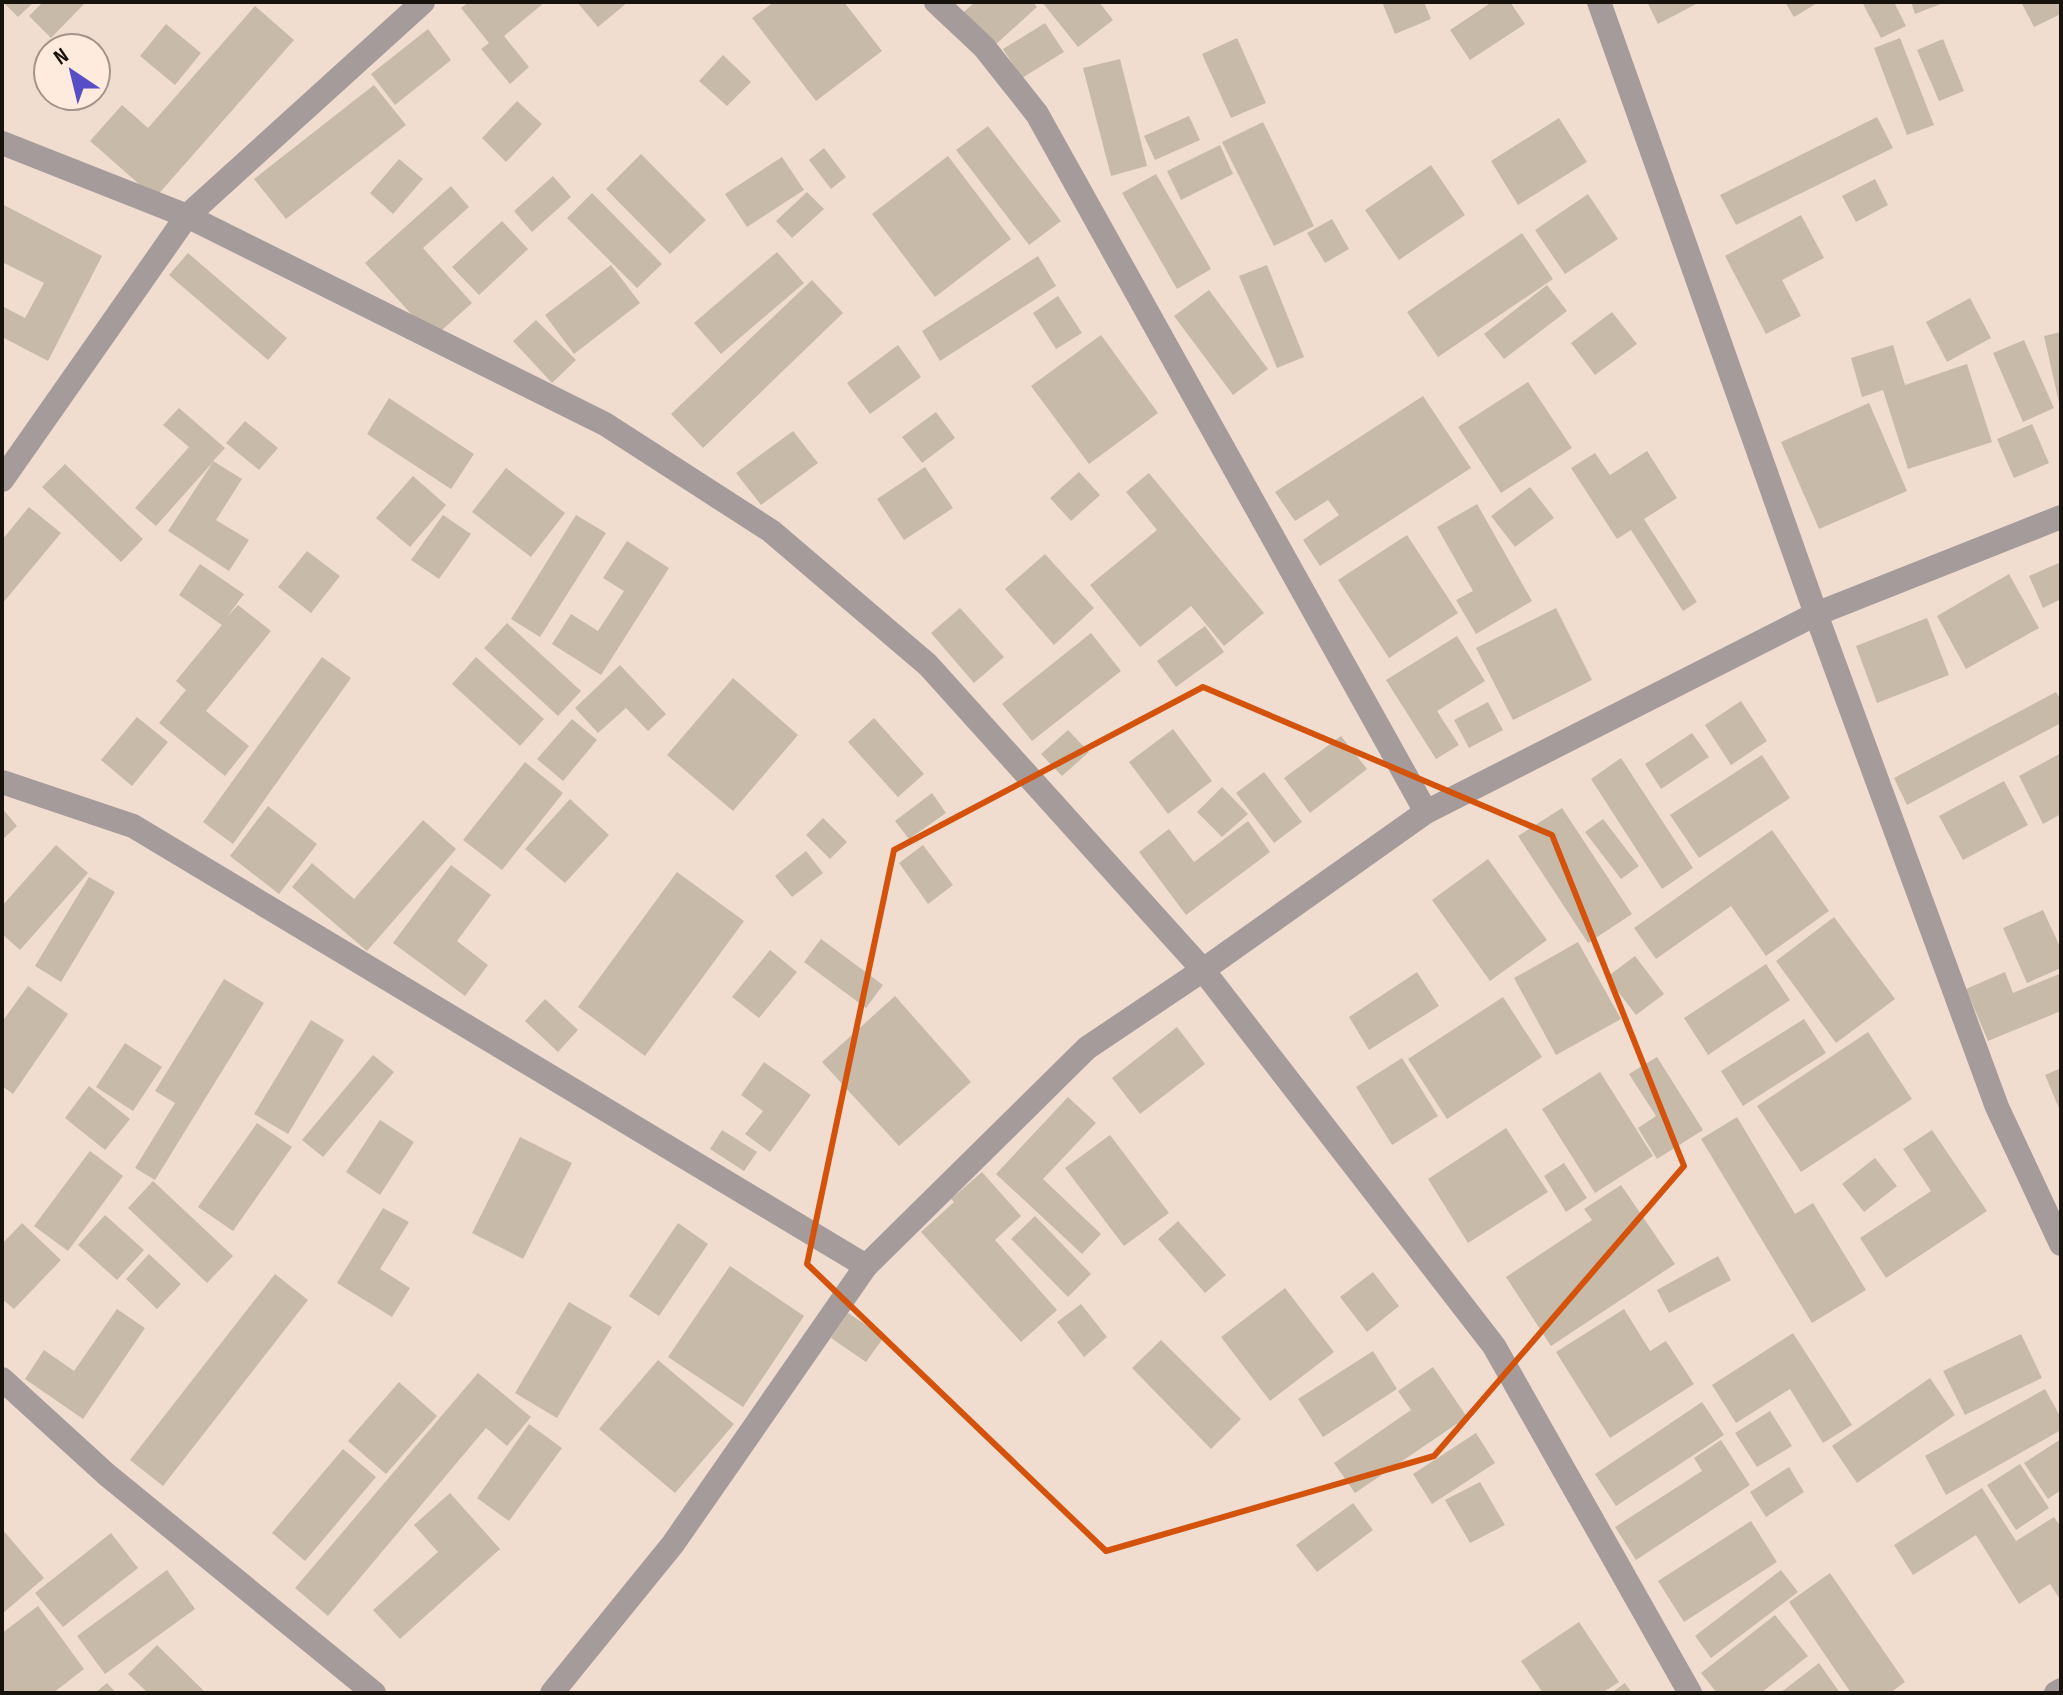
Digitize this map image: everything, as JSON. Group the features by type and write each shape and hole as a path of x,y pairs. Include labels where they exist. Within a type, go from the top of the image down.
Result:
{"street":[{"path":"2,480 187,216 423,2"},
{"path":"936,2 984,47 1037,114 1426,812"},
{"path":"1599,2 1816,614 1997,1107 2061,1244"},
{"path":"2,143 187,216 605,424 771,531 928,665 1203,970 1494,1346 1690,1693"},
{"path":"552,1693 673,1544 866,1266 1087,1048 1426,812 1816,614 2061,517"},
{"path":"2,782 133,826 866,1266"},
{"path":"2,1379 106,1474 374,1693"}],"highlighted area":[{"path":"1203,687 1552,835 1684,1166 1434,1456 1106,1551 807,1264 894,850"}],"building":[{"path":"3,2 34,2 18,17"},
{"path":"43,2 86,2 57,32 45,32 29,16"},
{"path":"469,2 545,2 504,36 529,67 510,84 481,49 489,43 461,8"},
{"path":"577,2 628,2 598,27"},
{"path":"774,2 844,2 882,51 816,101 752,18"},
{"path":"975,2 1033,2 1037,7 986,53 956,19"},
{"path":"1042,2 1099,2 1113,20 1078,47"},
{"path":"1382,2 1424,2 1431,19 1395,34"},
{"path":"1492,2 1510,2 1525,24 1470,60 1450,30"},
{"path":"1647,2 1700,2 1658,24"},
{"path":"1785,2 1819,2 1794,17"},
{"path":"1862,2 1894,2 1906,26 1881,38"},
{"path":"1911,2 1946,2 1915,14"},
{"path":"2021,2 2061,2 2061,14 2034,27"},
{"path":"255,6 294,40 155,198 90,141 122,105 148,128"},
{"path":"1045,23 1064,52 1022,78 1003,49"},
{"path":"166,24 201,53 175,85 140,56"},
{"path":"428,29 451,60 395,105 371,74"},
{"path":"1237,38 1266,103 1231,118 1202,54"},
{"path":"1900,38 1934,125 1907,135 1874,48"},
{"path":"1943,39 1964,91 1939,101 1917,50"},
{"path":"723,55 751,82 727,106 699,81"},
{"path":"1120,59 1147,166 1111,176 1083,68"},
{"path":"374,85 406,125 286,219 254,179"},
{"path":"517,101 542,124 506,162 482,138"},
{"path":"1189,116 1200,140 1155,160 1144,136"},
{"path":"1877,117 1893,148 1736,225 1720,195"},
{"path":"1559,118 1587,162 1518,205 1491,161"},
{"path":"1263,122 1314,226 1274,246 1222,142"},
{"path":"988,126 1061,221 1029,245 956,150"},
{"path":"1220,145 1233,174 1181,200 1167,171"},
{"path":"824,148 846,177 831,189 809,160"},
{"path":"641,154 706,220 670,254 606,189"},
{"path":"948,156 1011,239 935,297 872,214"},
{"path":"782,157 804,190 747,227 725,194"},
{"path":"399,159 423,179 393,214 370,193"},
{"path":"1431,165 1465,215 1399,260 1365,210"},
{"path":"1156,174 1211,269 1177,289 1122,193"},
{"path":"553,176 571,197 532,232 514,211"},
{"path":"1875,179 1888,205 1856,222 1842,196"},
{"path":"451,186 469,207 423,248 472,303 433,338 365,263"},
{"path":"807,192 824,209 792,238 776,221"},
{"path":"592,193 662,264 637,288 567,218"},
{"path":"1588,194 1618,239 1565,274 1535,230"},
{"path":"2,204 102,256 48,361 2,337 2,306 25,318 44,283 2,262"},
{"path":"1801,215 1824,258 1782,280 1801,316 1766,334 1725,256"},
{"path":"1332,219 1349,249 1325,263 1307,233"},
{"path":"502,221 528,249 479,295 452,267"},
{"path":"1522,233 1553,279 1438,357 1407,312"},
{"path":"777,252 804,283 721,354 694,323"},
{"path":"188,253 287,338 268,360 169,275"},
{"path":"1038,256 1056,286 940,361 922,331"},
{"path":"611,265 640,303 574,354 545,315"},
{"path":"1267,265 1304,357 1277,368 1239,276"},
{"path":"812,280 843,313 703,448 671,414"},
{"path":"1547,285 1567,311 1504,359 1484,334"},
{"path":"1209,290 1268,369 1233,395 1174,316"},
{"path":"1058,296 1082,333 1056,349 1033,313"},
{"path":"1970,298 1991,338 1947,362 1926,322"},
{"path":"1612,312 1637,344 1595,375 1571,343"},
{"path":"536,320 576,360 552,383 513,341"},
{"path":"2061,332 2061,407 2060,407 2044,336"},
{"path":"1101,335 1158,413 1089,464 1031,386"},
{"path":"2024,340 2054,408 2023,422 1993,353"},
{"path":"898,345 921,377 870,414 847,383"},
{"path":"1893,345 1905,385 1967,364 1992,442 1908,469 1883,390 1862,397 1851,358"},
{"path":"1528,382 1572,448 1501,493 1458,427"},
{"path":"1423,396 1471,468 1320,566 1303,540 1339,515 1328,500 1295,521 1275,492"},
{"path":"389,398 474,454 451,489 367,434"},
{"path":"1869,403 1907,491 1819,529 1781,442"},
{"path":"179,408 225,448 213,461 242,479 216,520 249,540 229,571 168,531 213,462 156,526 135,508 189,447 163,425"},
{"path":"936,412 955,438 922,463 902,437"},
{"path":"245,421 278,448 259,470 226,443"},
{"path":"2032,424 2049,463 2014,478 1997,439"},
{"path":"793,431 818,463 761,505 736,473"},
{"path":"1647,451 1677,498 1644,519 1697,602 1683,611 1631,530 1617,539 1571,468 1595,453 1610,475"},
{"path":"65,464 143,539 121,562 42,487"},
{"path":"925,467 953,508 904,540 877,499"},
{"path":"506,468 565,513 531,557 472,512"},
{"path":"1079,472 1100,495 1071,521 1050,498"},
{"path":"1149,473 1264,613 1224,646 1191,606 1140,647 1090,585 1157,530 1126,492"},
{"path":"413,476 446,505 410,547 376,518"},
{"path":"1530,487 1554,518 1515,547 1491,516"},
{"path":"1477,504 1532,601 1476,634 1456,600 1473,591 1437,527"},
{"path":"29,507 61,533 2,604 2,540"},
{"path":"443,515 471,534 439,579 411,560"},
{"path":"576,515 606,533 540,637 511,619"},
{"path":"1407,535 1458,613 1389,658 1338,580"},
{"path":"627,541 669,568 601,675 552,644 571,614 598,631 624,591 603,578"},
{"path":"307,551 340,576 311,613 278,587"},
{"path":"1045,554 1094,608 1054,645 1005,589"},
{"path":"2061,562 2061,599 2043,608 2029,576"},
{"path":"200,564 244,594 227,617 238,605 271,631 206,711 249,746 225,776 159,723 186,690 176,681 222,625 179,595"},
{"path":"2009,574 2039,628 1966,669 1937,616"},
{"path":"960,608 1004,657 974,683 931,633"},
{"path":"1556,608 1592,680 1513,720 1476,648"},
{"path":"1927,618 1949,675 1877,703 1856,646"},
{"path":"507,623 581,691 558,716 484,648"},
{"path":"1205,626 1224,652 1176,687 1157,661"},
{"path":"1091,633 1121,671 1032,741 1002,704"},
{"path":"1457,636 1485,681 1437,711 1459,745 1436,759 1386,680"},
{"path":"322,657 351,678 233,844 203,822"},
{"path":"476,657 544,719 520,746 452,684"},
{"path":"620,665 666,714 648,731 626,708 598,733 575,708"},
{"path":"733,678 798,735 733,811 667,755"},
{"path":"2056,692 2061,700 2061,723 1907,805 1894,778"},
{"path":"1741,701 1767,741 1731,765 1705,725"},
{"path":"1488,702 1503,730 1469,748 1454,720"},
{"path":"137,717 168,742 132,786 101,760"},
{"path":"874,718 924,774 898,797 848,742"},
{"path":"572,719 597,740 563,781 537,759"},
{"path":"1173,729 1212,781 1168,814 1129,762"},
{"path":"1068,730 1089,752 1062,776 1041,754"},
{"path":"1692,733 1709,757 1661,789 1645,764"},
{"path":"1341,736 1367,769 1310,813 1284,778"},
{"path":"2061,753 2061,814 2043,824 2019,776"},
{"path":"1762,755 1790,798 1699,858 1670,815"},
{"path":"1621,758 1693,868 1662,889 1591,779"},
{"path":"525,762 563,793 502,870 463,840"},
{"path":"1264,772 1302,822 1274,843 1236,793"},
{"path":"2004,781 2028,825 1963,860 1939,816"},
{"path":"1222,787 1248,814 1222,837 1197,812"},
{"path":"932,793 946,813 909,839 895,821"},
{"path":"570,799 609,835 565,883 525,849"},
{"path":"268,806 317,844 279,894 230,856"},
{"path":"2,808 17,826 2,840"},
{"path":"1562,808 1632,914 1588,943 1518,836"},
{"path":"823,818 847,842 830,859 806,835"},
{"path":"1603,819 1639,866 1621,879 1585,832"},
{"path":"423,820 456,849 367,951 292,887 312,863 354,899"},
{"path":"1248,821 1270,852 1186,915 1139,852 1169,829 1194,862"},
{"path":"1772,830 1829,911 1766,956 1731,906 1656,959 1634,928"},
{"path":"56,845 88,873 20,950 2,934 2,906"},
{"path":"923,845 953,885 928,904 899,863"},
{"path":"806,851 823,873 792,897 775,876"},
{"path":"1488,859 1547,940 1490,981 1432,900"},
{"path":"451,865 491,895 457,941 488,965 465,996 393,943"},
{"path":"677,872 744,921 645,1056 578,1007"},
{"path":"89,877 115,892 61,982 35,966"},
{"path":"2043,910 2061,949 2061,968 2027,983 2003,928"},
{"path":"1834,917 1895,999 1836,1043 1776,961"},
{"path":"821,939 883,985 866,1008 804,962"},
{"path":"1578,942 1621,1019 1556,1055 1514,978"},
{"path":"770,950 797,972 759,1018 732,997"},
{"path":"1635,956 1664,994 1636,1015 1607,977"},
{"path":"1766,964 1790,1000 1708,1055 1684,1018"},
{"path":"1417,972 1439,1006 1369,1050 1349,1017"},
{"path":"2005,972 2013,993 2059,974 2061,1011 1988,1041 1966,989"},
{"path":"224,979 264,1003 155,1180 135,1168 175,1103 155,1091"},
{"path":"28,986 68,1014 13,1094 2,1086 2,1022"},
{"path":"895,996 971,1082 899,1146 822,1062"},
{"path":"1503,997 1542,1057 1447,1119 1408,1059"},
{"path":"545,999 578,1030 558,1052 525,1021"},
{"path":"1804,1019 1826,1053 1743,1106 1721,1071"},
{"path":"311,1020 344,1040 288,1134 254,1114"},
{"path":"1177,1027 1205,1064 1140,1114 1112,1078"},
{"path":"1868,1032 1912,1099 1801,1172 1757,1106"},
{"path":"125,1043 162,1067 133,1111 96,1087"},
{"path":"373,1055 394,1072 323,1157 302,1140"},
{"path":"1657,1057 1703,1130 1657,1159 1638,1128 1656,1116 1629,1074"},
{"path":"1402,1058 1438,1116 1392,1145 1356,1087"},
{"path":"764,1062 811,1095 770,1152 745,1134 763,1111 741,1095"},
{"path":"2061,1068 2061,1113 2045,1075"},
{"path":"1600,1072 1653,1156 1595,1193 1542,1109"},
{"path":"89,1086 130,1119 105,1150 65,1118"},
{"path":"1068,1097 1096,1123 1043,1179 1101,1234 1082,1254 996,1174"},
{"path":"1737,1117 1795,1214 1813,1203 1866,1290 1812,1323 1701,1139"},
{"path":"380,1120 414,1142 380,1195 346,1172"},
{"path":"257,1123 292,1147 233,1231 198,1207"},
{"path":"1506,1128 1548,1192 1468,1243 1428,1179"},
{"path":"722,1130 757,1152 744,1171 710,1149"},
{"path":"1932,1130 1987,1211 1886,1278 1860,1238 1931,1191 1903,1149"},
{"path":"1110,1135 1169,1213 1124,1246 1065,1168"},
{"path":"520,1137 572,1163 523,1259 472,1233"},
{"path":"90,1151 123,1176 68,1251 34,1226"},
{"path":"1875,1158 1897,1186 1864,1212 1842,1184"},
{"path":"1564,1163 1587,1198 1566,1212 1544,1176"},
{"path":"982,1172 1021,1216 995,1240 1057,1310 1021,1342 921,1232 954,1202 951,1199"},
{"path":"153,1181 233,1256 207,1283 128,1208"},
{"path":"1621,1185 1675,1264 1551,1346 1506,1277 1592,1220 1584,1209"},
{"path":"383,1208 409,1222 380,1269 410,1288 392,1317 337,1283"},
{"path":"105,1215 144,1250 117,1280 78,1245"},
{"path":"1035,1216 1091,1274 1068,1297 1011,1239"},
{"path":"1178,1221 1226,1275 1205,1293 1158,1239"},
{"path":"22,1223 61,1260 14,1309 2,1299 2,1244"},
{"path":"678,1223 708,1244 659,1316 629,1296"},
{"path":"149,1254 181,1284 157,1309 126,1279"},
{"path":"1718,1256 1731,1280 1669,1313 1657,1290"},
{"path":"730,1266 804,1316 743,1407 668,1357"},
{"path":"1373,1272 1399,1306 1367,1332 1340,1297"},
{"path":"275,1274 308,1300 163,1486 130,1460"},
{"path":"1285,1288 1334,1352 1270,1401 1221,1337"},
{"path":"569,1302 612,1327 557,1418 515,1393"},
{"path":"1081,1304 1107,1337 1084,1357 1057,1322"},
{"path":"117,1309 145,1328 83,1419 25,1379 44,1350 74,1371"},
{"path":"1624,1309 1650,1351 1666,1341 1694,1384 1610,1438 1556,1352"},
{"path":"848,1313 884,1337 866,1362 831,1338"},
{"path":"1793,1333 1852,1425 1823,1443 1790,1389 1736,1423 1712,1385"},
{"path":"2021,1334 2042,1378 1965,1415 1943,1371"},
{"path":"1161,1340 1241,1419 1211,1449 1132,1368"},
{"path":"1373,1351 1397,1389 1323,1437 1298,1399"},
{"path":"658,1360 734,1424 675,1493 599,1429"},
{"path":"1433,1367 1467,1417 1355,1493 1334,1463 1411,1410 1398,1391"},
{"path":"478,1373 531,1417 507,1446 486,1428 328,1616 295,1588"},
{"path":"1930,1378 1955,1415 1857,1483 1832,1446"},
{"path":"399,1382 437,1416 386,1474 348,1441"},
{"path":"2045,1389 2061,1418 2061,1430 1946,1495 1925,1456"},
{"path":"1702,1402 1724,1435 1616,1506 1595,1474"},
{"path":"1770,1411 1792,1446 1757,1467 1735,1433"},
{"path":"529,1424 562,1448 509,1521 477,1498"},
{"path":"1476,1433 1495,1463 1432,1504 1413,1474"},
{"path":"2061,1439 2061,1490 2048,1499 2024,1463"},
{"path":"1721,1440 1750,1485 1636,1560 1615,1527 1702,1471 1694,1458"},
{"path":"343,1449 376,1477 305,1561 272,1533"},
{"path":"2020,1464 2049,1508 2016,1530 1987,1485"},
{"path":"1789,1467 1804,1492 1766,1517 1750,1492"},
{"path":"1480,1482 1505,1525 1470,1543 1445,1500"},
{"path":"1982,1488 2016,1541 2054,1517 2061,1527 2061,1601 2050,1584 2019,1604 1976,1535 1913,1575 1894,1545"},
{"path":"450,1493 500,1549 400,1639 373,1610 438,1552 414,1525"},
{"path":"1353,1503 1373,1530 1317,1572 1296,1545"},
{"path":"1751,1521 1777,1562 1684,1622 1658,1581"},
{"path":"2,1529 44,1578 2,1614"},
{"path":"111,1533 138,1568 63,1627 35,1593"},
{"path":"167,1570 195,1609 105,1674 77,1636"},
{"path":"1781,1570 1798,1592 1711,1658 1695,1636"},
{"path":"1830,1573 1905,1682 1890,1693 1851,1693 1789,1602"},
{"path":"38,1606 84,1669 53,1693 2,1693 2,1633"},
{"path":"1775,1615 1808,1656 1761,1693 1717,1693 1701,1673"},
{"path":"1579,1622 1619,1682 1602,1693 1543,1693 1521,1661"},
{"path":"157,1645 206,1693 148,1693 128,1674"},
{"path":"1819,1663 1840,1693 1780,1693"},
{"path":"107,1683 116,1693 95,1693"},
{"path":"1625,1683 1632,1693 1611,1693"}]}
